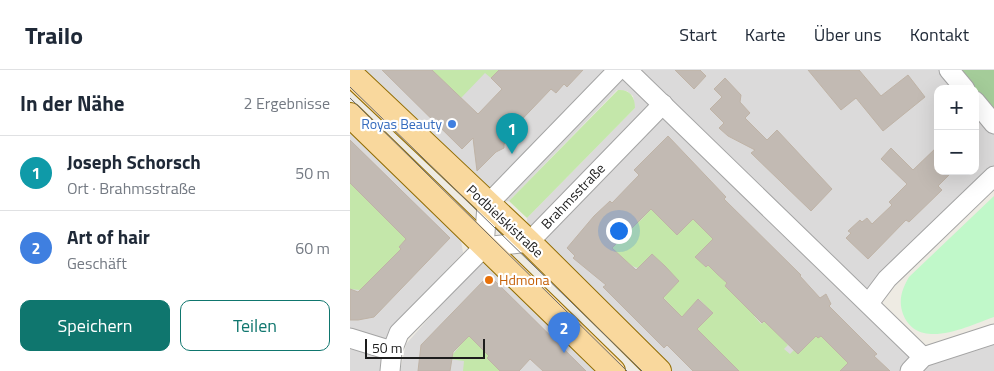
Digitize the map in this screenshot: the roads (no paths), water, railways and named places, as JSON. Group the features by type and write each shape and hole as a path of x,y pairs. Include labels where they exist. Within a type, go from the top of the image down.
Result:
{"main road":[{"name":"Podbielskistraße","path":"350,72 529,242 660,371"},
{"path":"350,115 613,371"}],"street":[{"path":"484,247 488,205 618,70"},
{"path":"627,70 923,357"},
{"path":"949,70 962,85"},
{"name":"Brahmsstraße","path":"529,242 663,104"},
{"path":"979,106 994,124"},
{"path":"869,303 887,279 994,176"},
{"path":"390,371 392,351 399,333 484,247 529,242"},
{"path":"910,371 923,357 994,334"},
{"path":"350,338 392,351"}],"tram line":[{"path":"350,87 642,371"},
{"path":"350,98 627,371"}],"place":[{"name":"Royas Beauty","path":"452,124"},
{"name":"Joseph Schorsch","path":"512,154"},
{"name":"Hdmona","path":"489,280"},
{"name":"Art of hair","path":"564,353"}]}
